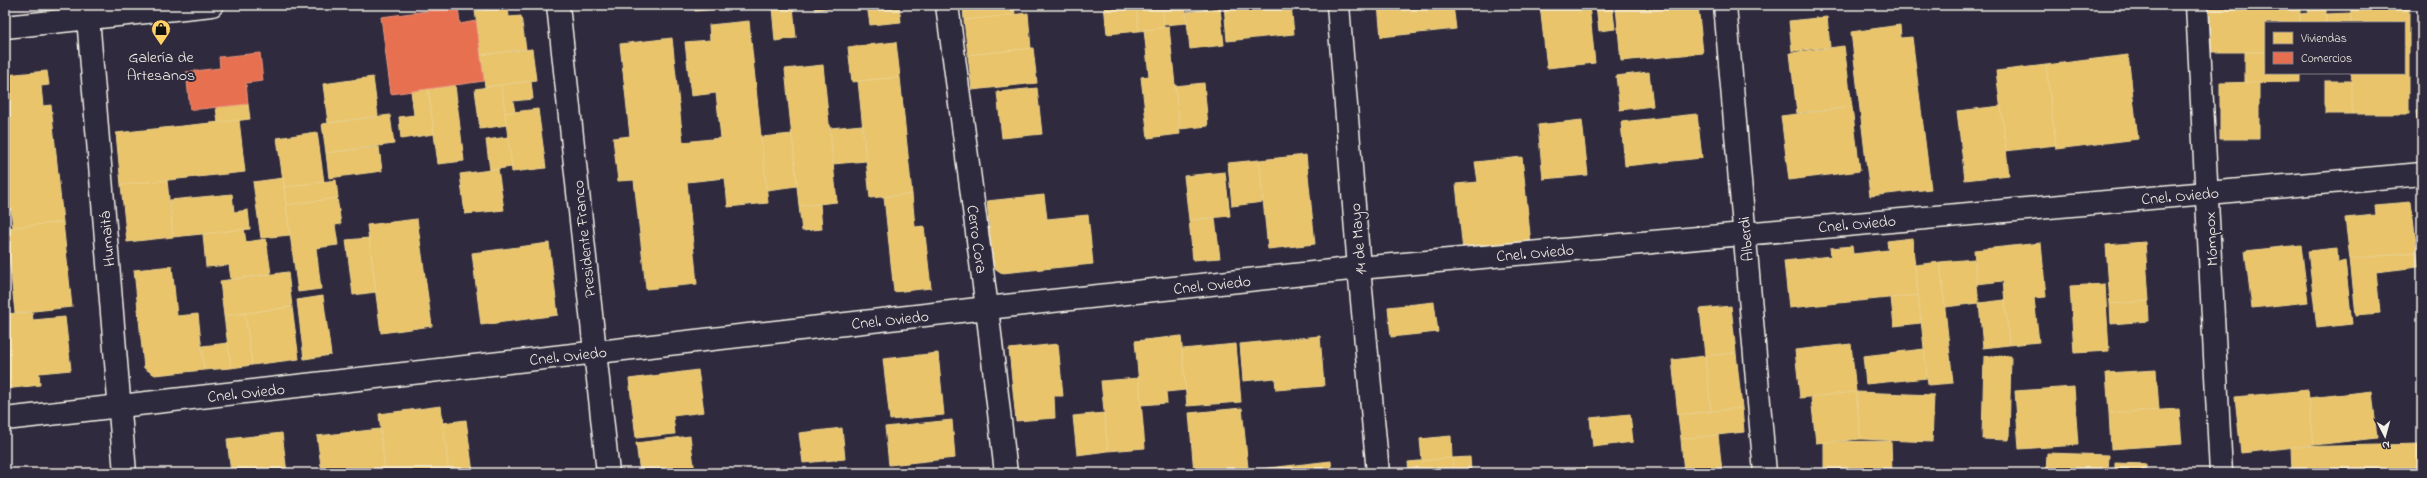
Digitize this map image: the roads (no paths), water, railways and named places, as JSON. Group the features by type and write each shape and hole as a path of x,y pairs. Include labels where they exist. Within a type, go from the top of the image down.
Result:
{"street":[{"path":"5,27 88,12 212,5"},
{"name":"Presidente Franco","path":"558,5 608,473"},
{"name":"Cerro Cora","path":"947,5 987,308 1006,473"},
{"name":"14 de Mayo","path":"1338,5 1359,268 1378,473"},
{"name":"Alberdi","path":"1725,5 1765,473"},
{"name":"Mómpox","path":"2197,5 2208,193 2221,473"},
{"name":"Humaitá","path":"88,12 125,473"},
{"name":"Cnel. Oviedo","path":"5,419 987,308 1359,268 2422,174"}],"place":[{"name":"Galería de Artesanos","path":"161,46"}]}
